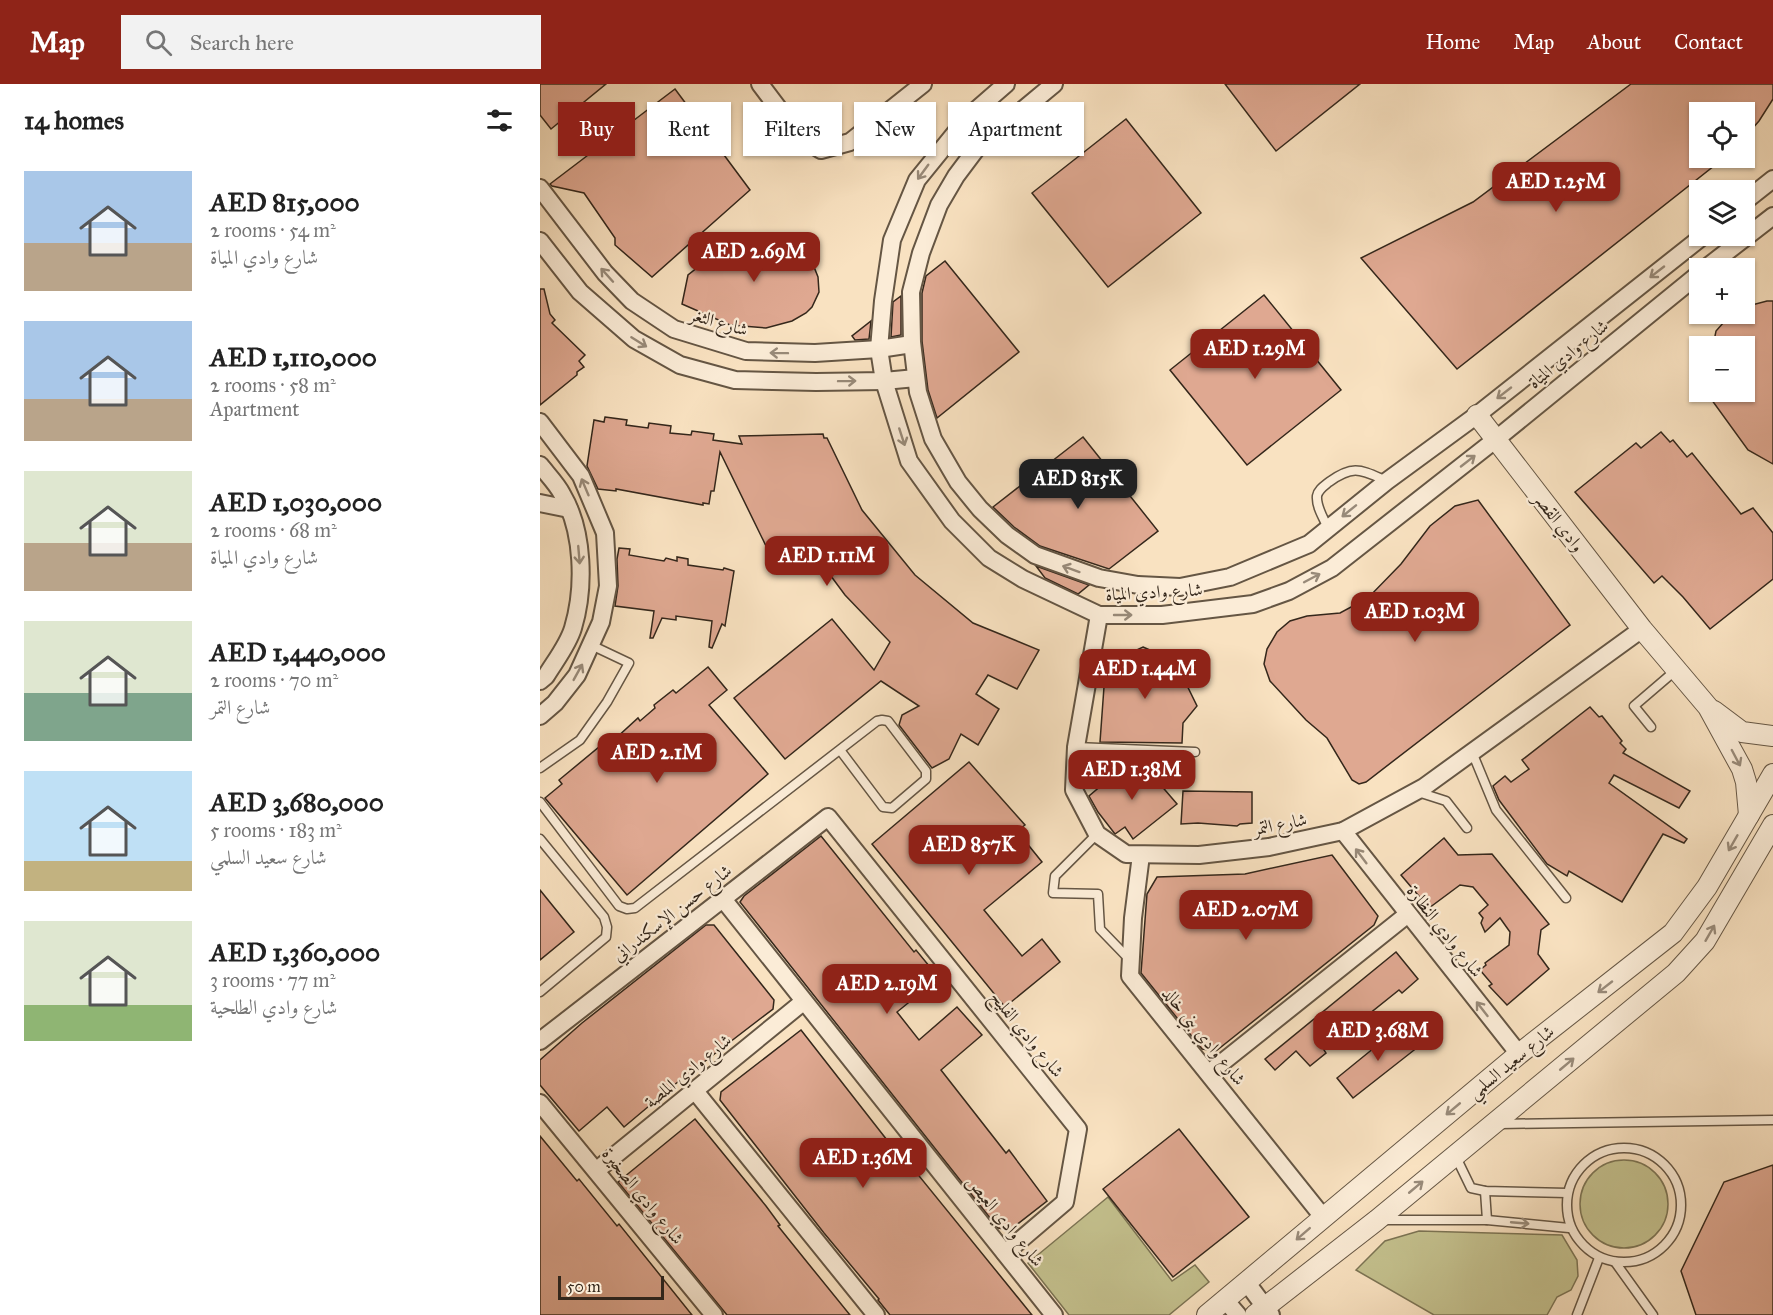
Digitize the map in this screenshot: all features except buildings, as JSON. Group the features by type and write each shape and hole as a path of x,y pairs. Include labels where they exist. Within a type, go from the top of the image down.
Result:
{"street":[{"path":"760,84 800,137 821,150 850,142 923,84"},
{"name":"شارع وادي المياة","path":"1006,84 975,111 917,180 892,240 879,349 884,381 909,461 952,521 989,558 1023,579 1099,615 1162,615 1253,604 1289,591 1332,568 1495,440 1689,282"},
{"name":"شارع وادي المياة","path":"1054,84 977,148 956,176 939,205 921,253 911,292 912,344 918,392 933,439 958,482 1006,535 1035,555 1099,578 1138,585 1180,587 1230,577 1309,544 1690,246"},
{"path":"1755,193 1773,179"},
{"name":"شارع الثغر","path":"540,188 605,273 632,301 674,329 746,351 815,353 879,349 912,344"},
{"path":"1719,258 1773,216"},
{"path":"540,241 580,292 589,300 634,339 680,365 735,380 816,382 916,378"},
{"path":"815,353 816,382"},
{"name":"وادي القصر","path":"1477,415 1642,629 1708,707"},
{"path":"540,422 581,476 604,533 608,586 601,622 577,675 555,703 540,716"},
{"path":"540,465 562,493 569,509 577,532 581,577 573,630 546,676 540,681"},
{"path":"540,503 569,509"},
{"name":"شارع التمر","path":"1099,615 1076,747 1074,790 1097,834 1126,854 1141,855 1199,855 1269,847 1342,831 1415,791 1642,629"},
{"path":"575,618 601,622"},
{"path":"1708,707 1742,732 1773,736"},
{"path":"1708,707 1742,769 1746,782 1749,814"},
{"name":"شارع سعيد السلمي","path":"1207,1315 1232,1308 1247,1283 1323,1217 1519,1054 1673,933 1707,887 1773,774"},
{"name":"شارع حسن الإسكندراني","path":"540,1041 828,817"},
{"name":"شارع وادي الفليح","path":"828,817 1078,1129 1065,1202 1005,1253"},
{"name":"شارع سعيد السلمي","path":"1264,1313 1455,1155 1496,1124 1676,973 1706,941 1773,825"},
{"name":"شارع وادي النظارة","path":"1342,831 1519,1054"},
{"name":"شارع وادي بني خالد","path":"1141,855 1133,918 1130,976 1323,1217"},
{"name":"شارع وادي العيص","path":"723,899 1054,1315"},
{"path":"1209,1072 1408,914"},
{"name":"شارع وادي الملصة","path":"597,1170 803,1002"},
{"path":"695,1091 876,1315"},
{"name":"شارع وادي الصخيرة","path":"540,1103 714,1315"},
{"path":"1247,1283 1264,1313"}],"lane":[{"path":"1328,528 1318,506 1317,496 1320,489 1351,470 1361,470 1387,481"},
{"path":"540,768 580,740 607,702 629,663 591,645"},
{"path":"1651,727 1634,706 1676,669"},
{"path":"540,802 619,906 627,909 635,908 877,721 888,721 926,771 927,776 892,808 883,807 840,750"},
{"path":"1076,747 1195,752"},
{"path":"1472,752 1496,810 1566,898"},
{"path":"1415,791 1446,801 1467,828"},
{"path":"1097,834 1055,876 1053,893 1098,894 1100,929 1131,960"},
{"path":"540,839 604,917 608,927 606,937 540,992"},
{"path":"1496,1124 1773,1120"},
{"path":"1612,1149 1634,1149 1655,1157 1671,1172 1680,1192 1680,1215 1672,1236 1654,1254 1642,1260 1615,1262 1599,1257 1586,1249 1569,1228 1566,1208 1568,1193 1576,1173 1584,1164 1602,1152 1612,1149"},
{"path":"1455,1155 1471,1188 1485,1191 1568,1193"},
{"path":"1485,1191 1487,1220"},
{"path":"1377,1220 1487,1220 1569,1228"},
{"path":"1577,1315 1599,1257"},
{"path":"1615,1262 1653,1315"}],"shaded area":[{"path":"1624,1160 1641,1164 1655,1173 1664,1187 1668,1204 1664,1221 1655,1235 1641,1244 1624,1248 1607,1244 1593,1235 1584,1221 1580,1204 1584,1187 1593,1173 1607,1164"},
{"path":"1108,1197 1172,1281 1195,1265 1209,1282 1169,1315 1069,1315 1028,1263"},
{"path":"1419,1231 1562,1235 1577,1260 1578,1276 1571,1290 1557,1297 1547,1315 1434,1315 1356,1270 1385,1241"}]}
